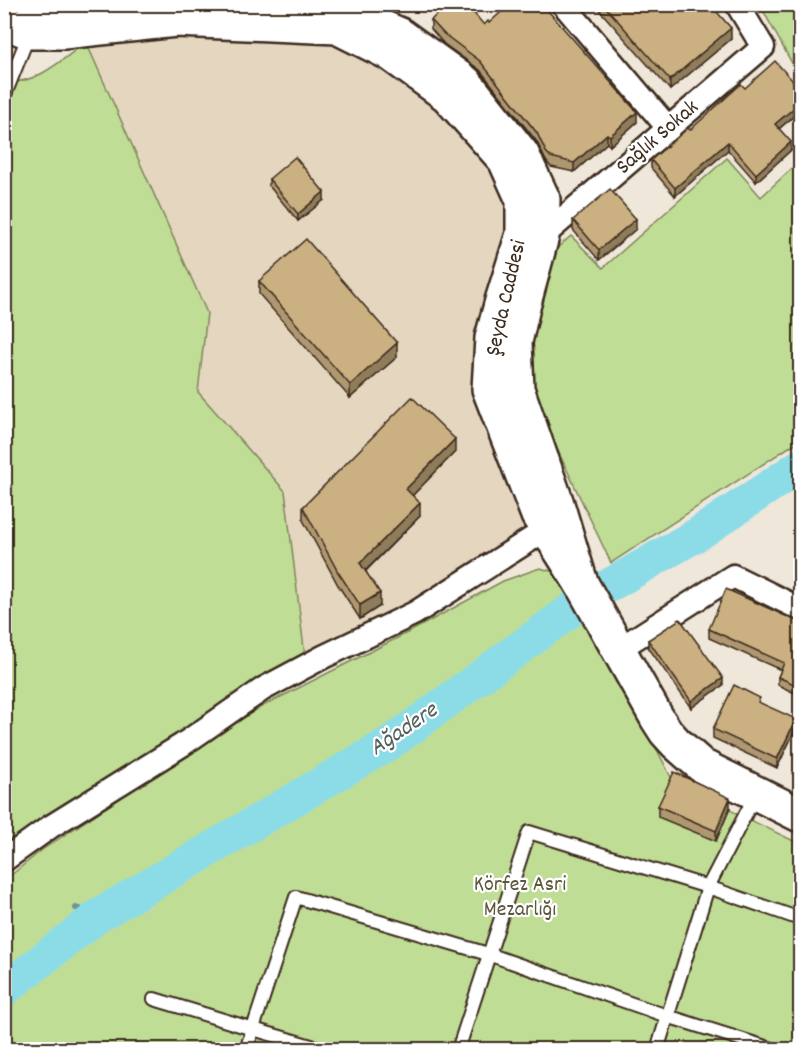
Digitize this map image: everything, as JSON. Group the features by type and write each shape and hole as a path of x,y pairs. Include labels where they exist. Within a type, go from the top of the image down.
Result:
{"main road":[{"path":"23,20 48,9 61,10 95,4"},
{"name":"Şeyda Caddesi","path":"290,4 339,9 394,44 465,82 522,154 543,199 542,236 516,342 518,389 552,516 581,583 666,732 702,766 801,815"},
{"name":"Şeyda Caddesi","path":"23,20 63,32 176,20 214,13 337,27 394,44 448,96 505,160 523,200 523,234 492,338 489,389 538,515 552,516"}],"street":[{"path":"378,4 394,44"},
{"path":"563,4 669,129"},
{"name":"Sağlık Sokak","path":"515,260 763,47 737,4"},
{"path":"4,860 50,827 182,745 262,689 415,613 552,516"},
{"path":"619,649 733,576 801,609"}],"lane":[{"path":"4,97 23,20"},
{"path":"657,1050 708,887 756,793"},
{"path":"458,1050 529,832 708,887 801,919"},
{"path":"246,1050 296,897 488,954 667,1016 775,1050"},
{"path":"154,999 325,1050"}],"shaded area":[{"path":"174,32 333,37 442,104 502,172 514,203 534,525 435,590 305,657 285,491 198,392 207,313 86,42"}],"green space":[{"path":"760,5 800,5 800,77 798,74"},
{"path":"86,42 207,313 198,392 285,491 305,657 246,691 5,843 5,82 27,80 38,75"},
{"path":"727,158 761,197 800,161 800,440 611,563 524,379 543,260 571,236 603,268"},
{"name":"Körfez Asri Mezarlığı","path":"540,568 568,576 674,783 800,844 800,1049 5,1050 5,880 42,850 259,708 413,630 503,581"}],"building":[{"path":"448,4 466,4 484,25 510,4 542,4 637,112 574,163 551,157 537,133 480,61 444,34 431,20"},
{"path":"603,4 710,4 731,28 670,80"},
{"path":"775,61 801,90 801,102 775,124 791,142 756,174 728,142 675,188 651,160 688,128 690,130 741,84 745,88"},
{"path":"295,157 324,192 298,214 269,179"},
{"path":"610,189 636,219 599,250 573,220"},
{"path":"306,239 397,343 350,385 259,281"},
{"path":"412,397 455,439 406,489 420,503 360,563 380,593 360,605 338,572 303,507"},
{"path":"726,589 801,623 801,687 778,677 784,663 709,629"},
{"path":"680,619 723,678 691,701 648,640"},
{"path":"734,685 760,698 758,702 796,719 777,759 713,729"},
{"path":"674,772 730,798 716,831 658,806"}],"waterway":[{"name":"Ağadere","path":"4,990 99,915 393,741 589,597 698,534 800,466"},
{"path":"76,908 99,915"}]}
